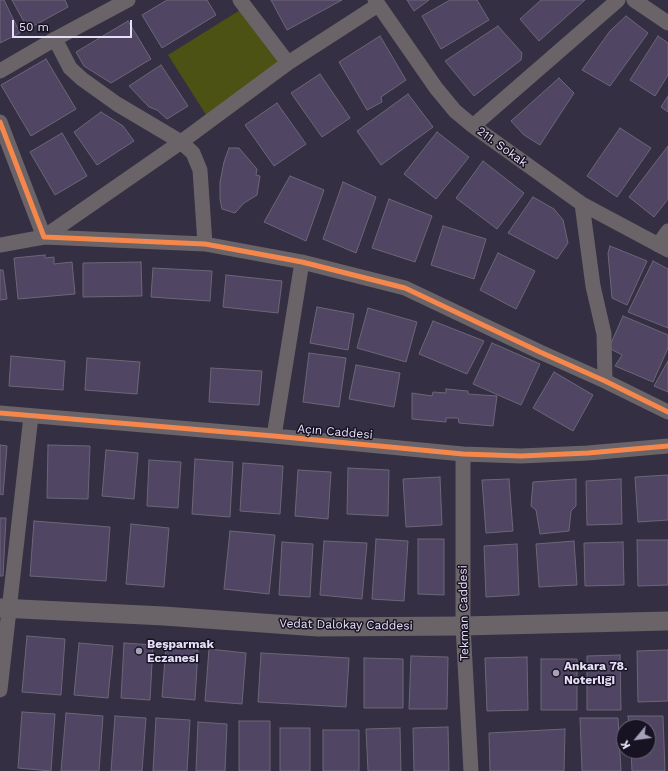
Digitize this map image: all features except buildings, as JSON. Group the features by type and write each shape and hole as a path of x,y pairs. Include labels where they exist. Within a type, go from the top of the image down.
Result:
{"street":[{"path":"0,71 54,39 128,0"},
{"path":"240,0 288,63"},
{"path":"473,126 618,0"},
{"path":"634,0 668,23"},
{"path":"44,237 181,142 288,63 376,2"},
{"name":"211. Sokak","path":"376,2 436,88 454,111 582,204 663,247"},
{"path":"54,39 70,68 82,79 117,104 181,142 193,153 200,170 205,244"},
{"path":"0,122 44,237"},
{"path":"582,204 593,286 604,334 605,381"},
{"path":"663,247 668,231"},
{"path":"0,245 44,237 205,244 302,262 405,288 668,412"},
{"path":"274,436 302,262"},
{"name":"Açın Caddesi","path":"0,413 274,436 463,454 521,456 588,453 668,446"},
{"path":"0,690 5,608 31,416"},
{"name":"Tekman Caddesi","path":"463,454 463,626 471,771"},
{"name":"Vedat Dalokay Caddesi","path":"5,608 164,616 318,627 463,626 668,621"}],"green space":[{"path":"245,7 288,63 210,121 168,55"}],"cycle path":[{"path":"0,122 44,237 205,244 302,262 405,288 668,412"},
{"path":"0,413 274,436 463,454 521,456 588,453 668,446"}],"place":[{"name":"Beşparmak Eczanesi","path":"139,651"},
{"name":"Ankara 78. Noterliği","path":"556,673"}]}
